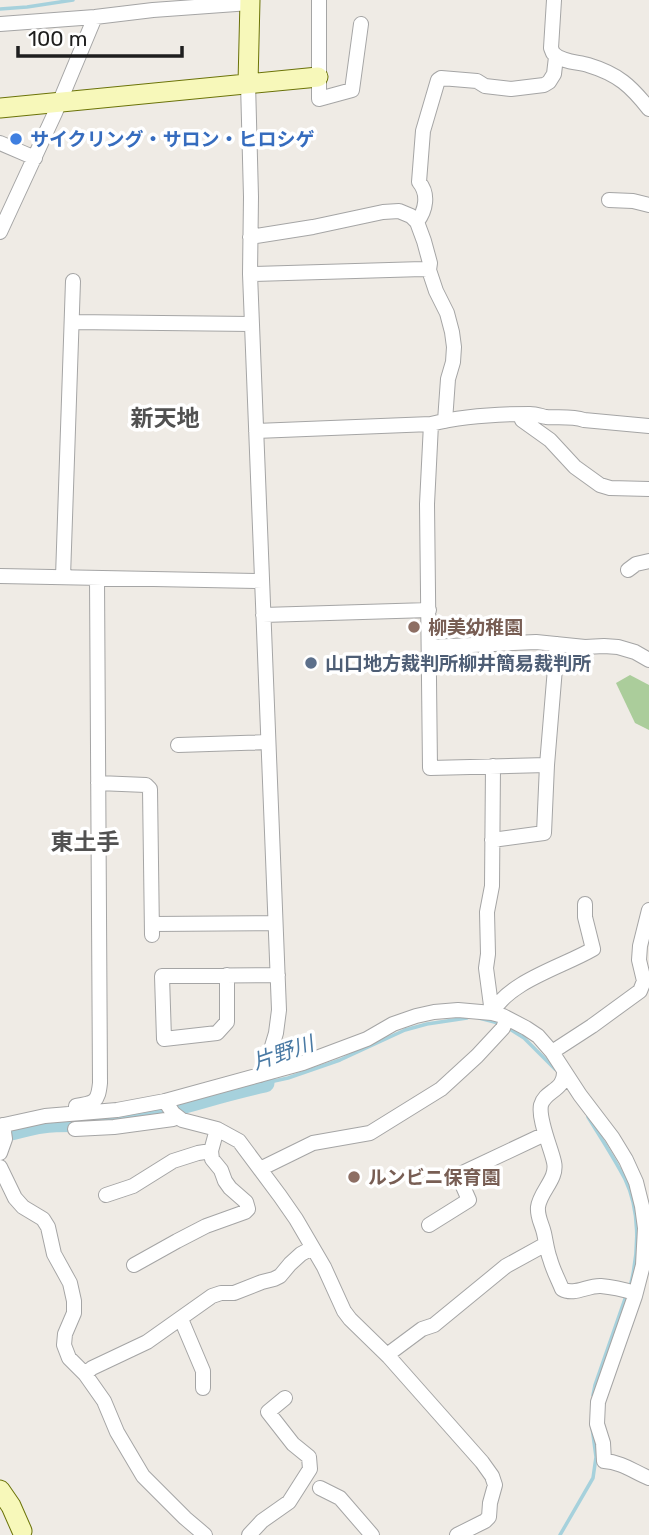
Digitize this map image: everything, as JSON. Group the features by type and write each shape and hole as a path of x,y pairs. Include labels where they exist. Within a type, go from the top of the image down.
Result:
{"street":[{"path":"318,0 319,99 352,90 362,24"},
{"path":"416,222 425,210 424,189 419,182 423,131 438,80 477,81 485,86 511,89 550,82 556,57 551,48 554,0"},
{"path":"0,24 250,1 250,274 279,1010 270,1053 260,1075"},
{"path":"0,233 95,17"},
{"path":"556,57 592,66 620,78 632,87 649,109"},
{"path":"0,108 318,77"},
{"path":"0,143 35,158"},
{"path":"610,200 649,205"},
{"path":"250,237 313,228 383,212 404,212 416,222 436,291 447,313 454,347 453,362 438,422 428,505 430,768 547,765"},
{"path":"250,274 429,270"},
{"path":"63,577 73,281"},
{"path":"72,322 252,324"},
{"path":"520,415 522,420 550,440 575,467 600,485 610,488 649,489"},
{"path":"256,430 438,422 483,416 520,415 577,417 584,420 649,426"},
{"path":"628,570 636,564 649,561"},
{"path":"0,576 262,581"},
{"path":"55,1115 60,1109 92,1104 98,1097 100,1083 97,578"},
{"path":"263,615 429,610"},
{"path":"429,647 536,642 618,647 649,660"},
{"path":"492,840 544,832 557,645"},
{"path":"178,745 268,742"},
{"path":"492,1013 486,968 487,912 492,886 494,766"},
{"path":"98,783 146,785 150,789 152,930 275,923"},
{"path":"492,1013 510,991 593,948 585,917 585,904"},
{"path":"552,1052 640,991 644,981 639,960 640,946 649,910"},
{"path":"226,975 227,1022 217,1033 164,1039 163,976 226,975 278,975"},
{"path":"2,1135 55,1115 170,1109 367,1039 393,1024 416,1016 458,1010 492,1013 505,1023 526,1028 552,1052 579,1095 612,1137 636,1182 645,1228 643,1265 598,1402 597,1424 603,1443 604,1461 614,1461 649,1478"},
{"path":"260,1169 313,1143 370,1133 441,1089 477,1056 505,1023"},
{"path":"564,1070 560,1086 544,1099 541,1107 545,1133 555,1164 554,1173 538,1206 538,1217 550,1259 562,1289 566,1292 599,1286 632,1292"},
{"path":"75,1129 173,1119 170,1109"},
{"path":"170,1109 181,1120 217,1129 239,1141 281,1196 350,1320 387,1355 492,1476 495,1485 489,1517 457,1535"},
{"path":"134,1265 196,1231 248,1209 246,1202 225,1181 221,1170 212,1159 211,1151 217,1129"},
{"path":"429,1225 469,1200 458,1175 545,1133"},
{"path":"106,1195 133,1186 173,1161 211,1151"},
{"path":"0,1167 15,1198 23,1207 43,1219 48,1227 54,1254 69,1283 74,1301 74,1312 65,1334 64,1345 69,1358 85,1374 104,1401 117,1432 143,1476 205,1535"},
{"path":"387,1355 422,1329 434,1325 506,1266 546,1244"},
{"path":"85,1374 92,1368 147,1342 212,1296 234,1293 280,1276 301,1254 312,1248"},
{"path":"181,1319 203,1371 203,1388"},
{"path":"249,1535 262,1521 289,1502 310,1469 309,1458 293,1444 268,1412 285,1398"},
{"path":"320,1488 340,1498 372,1535"},
{"path":"0,1490 11,1506 22,1533"}],"green space":[{"path":"630,675 649,685 649,730 635,723 616,683"}],"waterway":[{"path":"0,9 73,0"},
{"name":"片野川","path":"265,1083 340,1060 405,1030 467,1018"},
{"name":"片野川","path":"479,1018 502,1024"},
{"name":"片野川","path":"508,1028 524,1038 555,1069"},
{"name":"片野川","path":"0,1133 42,1124 127,1118 265,1083"},
{"name":"片野川","path":"588,1117 630,1191 637,1230 631,1283"},
{"name":"片野川","path":"593,1395 627,1293"},
{"name":"片野川","path":"560,1535 593,1478 596,1457 592,1427"}],"place":[{"name":"サイクリング・サロン・ヒロシゲ","path":"16,139"},
{"name":"柳美幼稚園","path":"414,627"},
{"name":"山口地方裁判所柳井簡易裁判所","path":"311,663"},
{"name":"ルンビニ保育園","path":"354,1177"}],"district":[{"name":"新天地","path":"165,418"},
{"name":"東土手","path":"85,842"}]}
